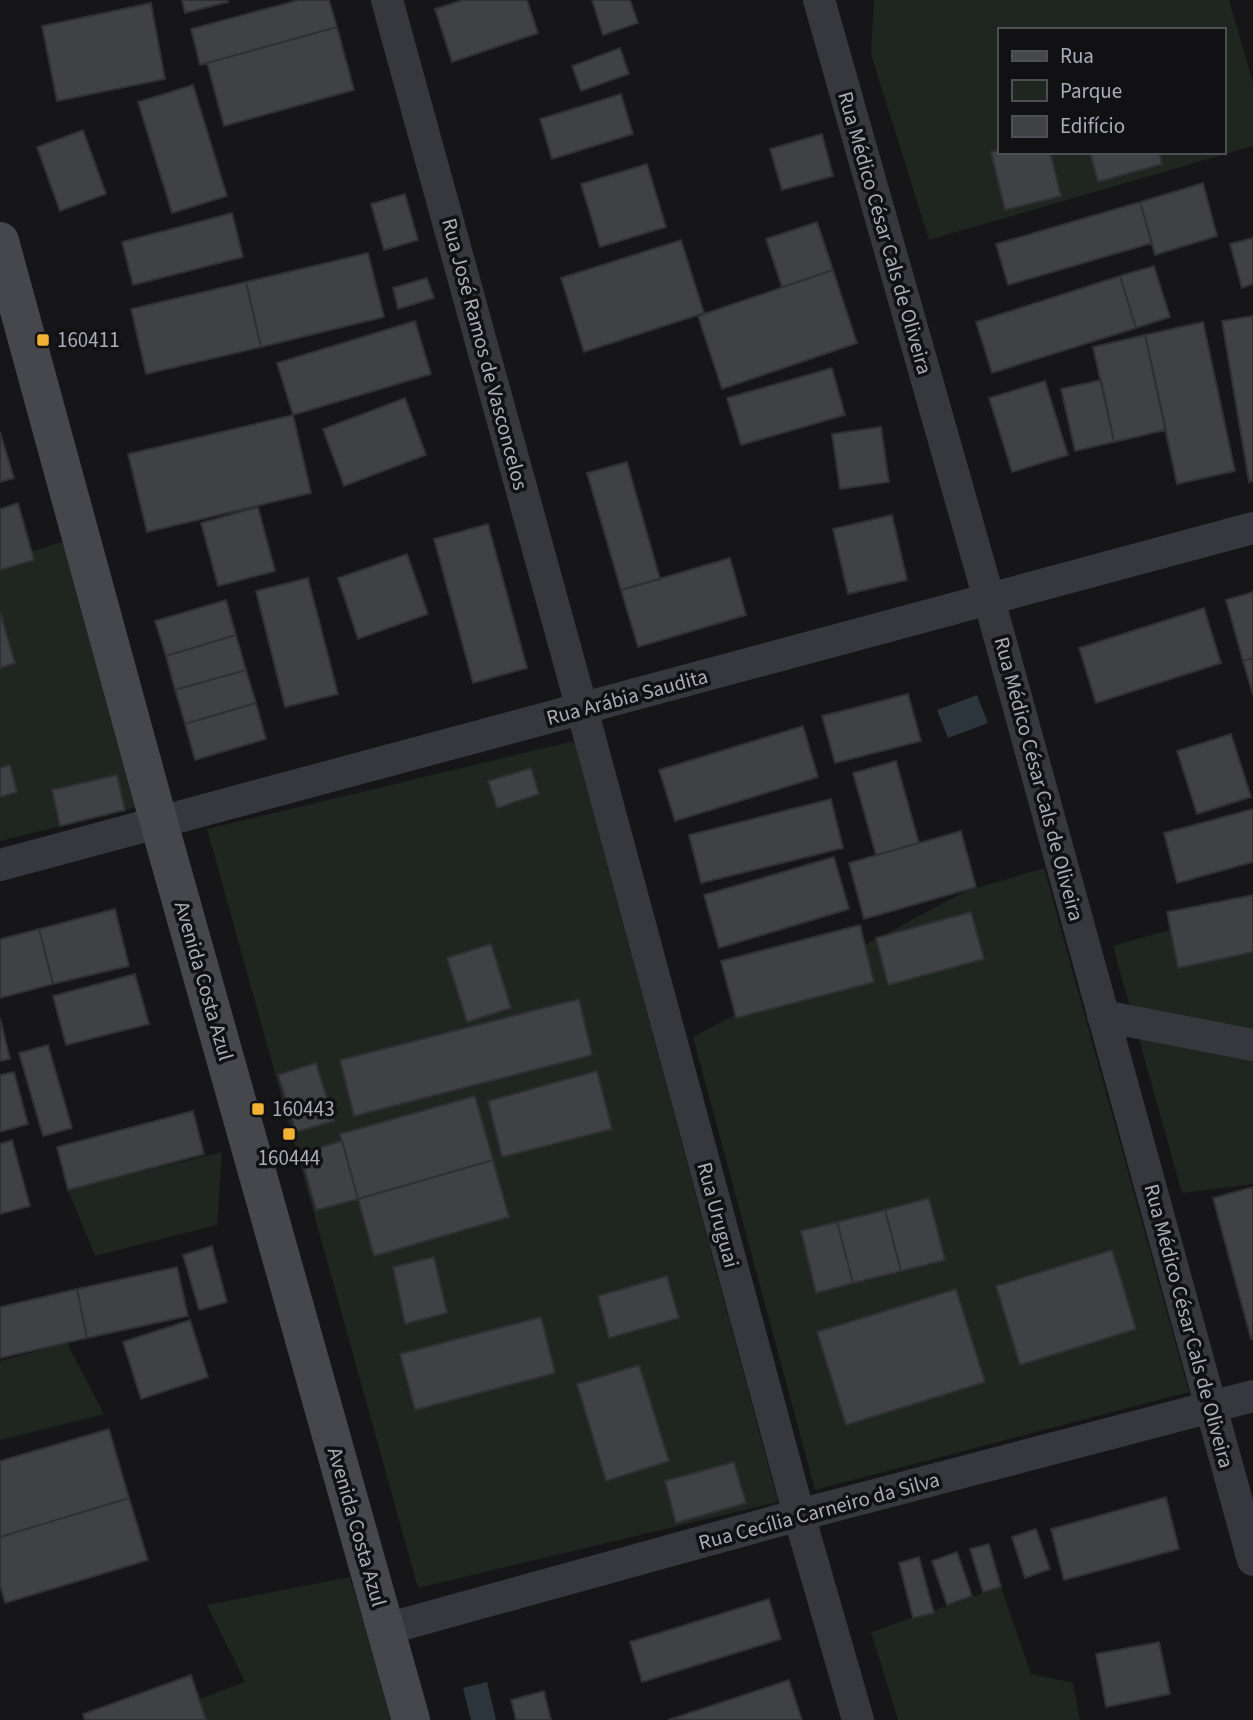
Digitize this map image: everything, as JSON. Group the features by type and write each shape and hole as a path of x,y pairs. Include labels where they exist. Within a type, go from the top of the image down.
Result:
{"street":[{"name":"Rua José Ramos de Vasconcelos","path":"387,0 582,709"},
{"name":"Rua Médico César Cals de Oliveira","path":"819,0 989,599 1253,1560"},
{"name":"Avenida Costa Azul","path":"0,241 159,823 411,1720"},
{"name":"Rua Arábia Saudita","path":"0,865 1253,528"},
{"name":"Rua Uruguai","path":"582,709 799,1515 858,1720"},
{"path":"1103,1016 1253,1045"},
{"name":"Rua Cecília Carneiro da Silva","path":"386,1629 799,1515 1253,1396"}],"green space":[{"path":"874,0 1229,0 1253,83 1253,146 929,240 871,54"},
{"path":"67,540 137,807 0,841 0,562"},
{"path":"574,741 778,1502 418,1588 207,829"},
{"path":"1044,868 1189,1392 815,1490 693,1037 966,891"},
{"path":"1253,906 1253,1184 1182,1193 1113,946"},
{"path":"222,1152 217,1225 95,1256 68,1190"},
{"path":"67,1343 104,1414 0,1440 0,1361"},
{"path":"350,1577 393,1720 206,1720 199,1699 245,1682 207,1605"},
{"path":"1001,1587 1031,1674 1073,1683 1080,1720 898,1720 871,1632"}],"shaded area":[{"path":"977,695 988,723 948,738 937,710"},
{"path":"487,1682 496,1720 471,1720 463,1688"}],"building":[{"path":"182,0 227,0 228,2 185,13"},
{"path":"299,0 329,0 337,27 200,65 191,29"},
{"path":"463,0 527,0 538,33 452,62 435,9"},
{"path":"592,0 630,0 638,23 603,35"},
{"path":"151,3 165,79 57,101 42,26"},
{"path":"337,27 354,90 224,126 207,63"},
{"path":"620,48 629,74 581,91 572,66"},
{"path":"193,85 227,196 172,213 138,102"},
{"path":"621,94 633,134 552,159 540,119"},
{"path":"83,130 106,194 60,211 37,147"},
{"path":"822,134 833,176 782,190 770,149"},
{"path":"991,152 1050,154 1061,196 1005,210"},
{"path":"1091,154 1160,154 1162,164 1098,182"},
{"path":"647,164 666,227 600,247 581,184"},
{"path":"1203,183 1217,236 1155,255 1140,202"},
{"path":"405,194 418,240 384,250 371,204"},
{"path":"1140,202 1152,243 1008,285 996,244"},
{"path":"232,213 243,257 133,285 122,242"},
{"path":"817,222 833,270 782,287 766,239"},
{"path":"1253,238 1253,284 1242,288 1230,244"},
{"path":"681,240 704,313 584,352 561,278"},
{"path":"368,253 384,317 261,347 246,282"},
{"path":"1154,266 1170,317 1136,328 1120,276"},
{"path":"833,270 857,343 722,389 698,316"},
{"path":"1120,276 1136,328 992,373 976,322"},
{"path":"427,278 434,298 398,309 393,288"},
{"path":"246,282 261,347 146,374 131,309"},
{"path":"1253,316 1253,481 1249,482 1222,321"},
{"path":"415,321 431,374 293,415 277,363"},
{"path":"1203,322 1235,471 1177,484 1145,335"},
{"path":"1145,335 1166,430 1114,442 1093,347"},
{"path":"832,368 845,415 741,445 727,398"},
{"path":"1101,380 1114,442 1075,451 1061,389"},
{"path":"1045,381 1068,455 1012,472 989,398"},
{"path":"405,398 426,455 344,486 323,429"},
{"path":"293,415 311,493 147,532 128,454"},
{"path":"881,427 889,482 840,489 832,434"},
{"path":"0,432 14,478 0,482"},
{"path":"627,462 660,579 621,590 587,473"},
{"path":"18,503 34,560 0,570 0,509"},
{"path":"258,507 275,571 218,586 201,523"},
{"path":"892,515 907,580 848,594 833,529"},
{"path":"488,524 527,668 473,683 434,539"},
{"path":"407,554 428,614 358,639 338,578"},
{"path":"730,558 746,615 638,647 621,590"},
{"path":"308,578 338,694 285,707 256,591"},
{"path":"1253,592 1253,658 1243,661 1226,600"},
{"path":"226,600 236,635 166,656 155,621"},
{"path":"1204,608 1221,663 1096,703 1079,648"},
{"path":"0,612 15,663 0,668"},
{"path":"236,635 246,670 175,690 166,656"},
{"path":"1253,658 1253,695 1243,661"},
{"path":"246,670 256,703 185,724 175,690"},
{"path":"908,694 921,741 835,763 822,716"},
{"path":"256,703 266,739 195,760 185,724"},
{"path":"803,726 818,777 675,821 659,770"},
{"path":"1231,734 1251,797 1197,814 1177,751"},
{"path":"896,761 919,843 876,855 853,773"},
{"path":"10,765 17,792 0,797 0,768"},
{"path":"531,768 539,794 497,808 488,781"},
{"path":"117,775 125,810 60,826 52,790"},
{"path":"831,799 843,848 701,883 689,835"},
{"path":"1253,809 1253,862 1177,883 1164,833"},
{"path":"961,831 976,887 864,919 849,863"},
{"path":"834,857 849,909 719,948 704,895"},
{"path":"1253,895 1253,952 1178,968 1167,912"},
{"path":"115,909 129,966 53,984 39,929"},
{"path":"971,912 984,959 888,985 876,938"},
{"path":"860,925 874,982 736,1018 721,961"},
{"path":"39,929 53,984 0,998 0,939"},
{"path":"491,944 511,1008 467,1022 447,958"},
{"path":"135,974 149,1024 66,1045 53,996"},
{"path":"579,999 592,1055 354,1116 340,1060"},
{"path":"0,1018 10,1059 0,1061"},
{"path":"48,1045 72,1128 43,1136 19,1053"},
{"path":"316,1063 334,1121 296,1132 278,1075"},
{"path":"597,1071 612,1129 502,1157 488,1101"},
{"path":"14,1072 28,1124 0,1132 0,1075"},
{"path":"475,1096 493,1160 358,1199 340,1134"},
{"path":"193,1111 204,1154 68,1190 57,1147"},
{"path":"12,1140 30,1206 0,1214 0,1144"},
{"path":"342,1141 358,1199 316,1210 300,1153"},
{"path":"493,1160 509,1217 374,1256 358,1199"},
{"path":"1253,1187 1253,1339 1251,1339 1213,1198"},
{"path":"929,1198 945,1260 901,1271 885,1210"},
{"path":"885,1210 901,1271 853,1283 837,1222"},
{"path":"837,1222 853,1283 816,1293 801,1231"},
{"path":"212,1246 227,1302 199,1310 183,1255"},
{"path":"1112,1250 1136,1329 1020,1365 996,1286"},
{"path":"434,1257 447,1313 405,1324 393,1267"},
{"path":"177,1267 188,1316 87,1338 77,1289"},
{"path":"667,1276 679,1318 609,1338 598,1296"},
{"path":"77,1289 87,1338 0,1358 0,1307"},
{"path":"956,1289 985,1382 846,1425 817,1332"},
{"path":"541,1317 555,1373 415,1410 400,1354"},
{"path":"190,1320 208,1377 141,1399 123,1342"},
{"path":"639,1365 669,1461 606,1481 577,1384"},
{"path":"109,1429 129,1498 0,1537 0,1461"},
{"path":"734,1462 746,1503 676,1523 665,1481"},
{"path":"1166,1497 1179,1549 1064,1580 1051,1529"},
{"path":"129,1498 148,1560 5,1603 0,1585 0,1537"},
{"path":"1036,1529 1050,1569 1025,1578 1012,1537"},
{"path":"989,1544 1001,1587 983,1592 970,1549"},
{"path":"957,1552 972,1596 947,1605 932,1561"},
{"path":"919,1557 934,1613 913,1618 899,1563"},
{"path":"769,1599 781,1639 642,1682 630,1642"},
{"path":"1159,1642 1170,1694 1106,1707 1096,1654"},
{"path":"191,1675 206,1720 85,1720 83,1714"},
{"path":"789,1680 802,1720 668,1720"},
{"path":"544,1691 551,1720 516,1720 511,1700"}],"place":[{"name":"160411","path":"43,340"},
{"name":"160443","path":"258,1109"},
{"name":"160444","path":"289,1134"}]}
